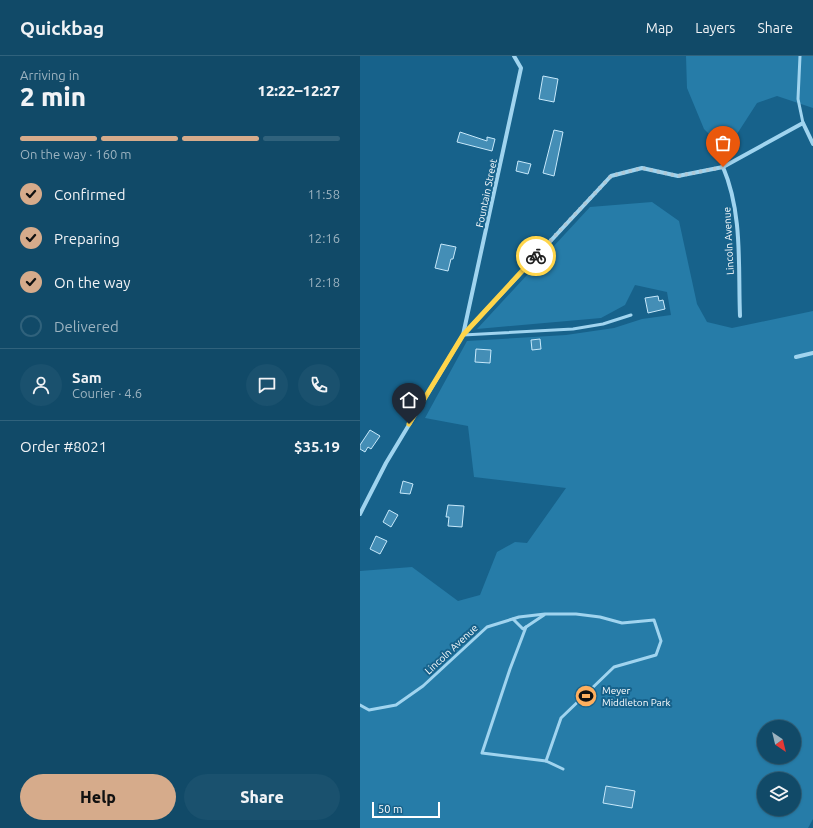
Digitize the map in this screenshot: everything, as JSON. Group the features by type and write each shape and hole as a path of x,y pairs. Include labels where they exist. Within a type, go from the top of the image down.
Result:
{"street":[{"name":"Fountain Street","path":"463,335 521,68 514,56"},
{"path":"360,514 386,463 463,335 611,176 642,168 678,176 723,167 803,123 813,144"},
{"name":"Lincoln Avenue","path":"723,167 730,184 737,218 740,316"},
{"path":"796,357 813,353"}],"lane":[{"path":"800,56 798,99 803,123"},
{"path":"463,335 573,329 604,324 631,315"},
{"path":"512,619 523,629 545,614"},
{"name":"Lincoln Avenue","path":"360,705 369,710 396,705 423,686 487,627 512,619 545,614 576,614 600,617 622,623 654,620 661,641 656,655 614,667 561,718 546,760"},
{"path":"526,627 510,669 482,753 546,760 563,769"}],"shaded area":[{"path":"686,56 813,56 813,108 777,96 757,103 726,151 704,129 687,88"},
{"path":"652,202 679,221 697,304 707,322 732,328 813,311 813,819 808,828 360,828 360,571 412,567 458,601 480,595 497,552 515,542 527,543 566,488 474,477 468,426 425,418 467,341 566,335 614,328 642,319 671,315 667,292 635,285 625,305 601,318 477,329 590,207"}],"building":[{"path":"543,76 558,79 554,102 539,99"},
{"path":"554,130 563,132 554,176 543,173"},
{"path":"460,132 487,141 487,137 495,139 492,151 457,142"},
{"path":"518,161 531,164 528,174 516,171"},
{"path":"441,244 456,247 448,271 435,268"},
{"path":"658,296 659,301 663,300 665,309 648,313 645,298"},
{"path":"540,339 541,349 532,350 531,340"},
{"path":"476,349 491,350 490,363 475,362"},
{"path":"370,430 380,436 371,449 368,447 365,452 360,449 360,445"},
{"path":"403,481 413,484 410,494 400,493"},
{"path":"448,505 464,506 462,527 448,526 449,517 446,517"},
{"path":"389,510 398,515 391,527 383,522"},
{"path":"376,536 387,541 380,554 370,549"},
{"path":"606,786 635,791 632,808 603,803"}],"way so far":[{"path":"536,256 611,176 642,168 678,176 723,167"}],"place":[{"name":"Meyer Middleton Park","path":"586,696"}],"route":[{"path":"409,424 463,335 536,256"}]}
